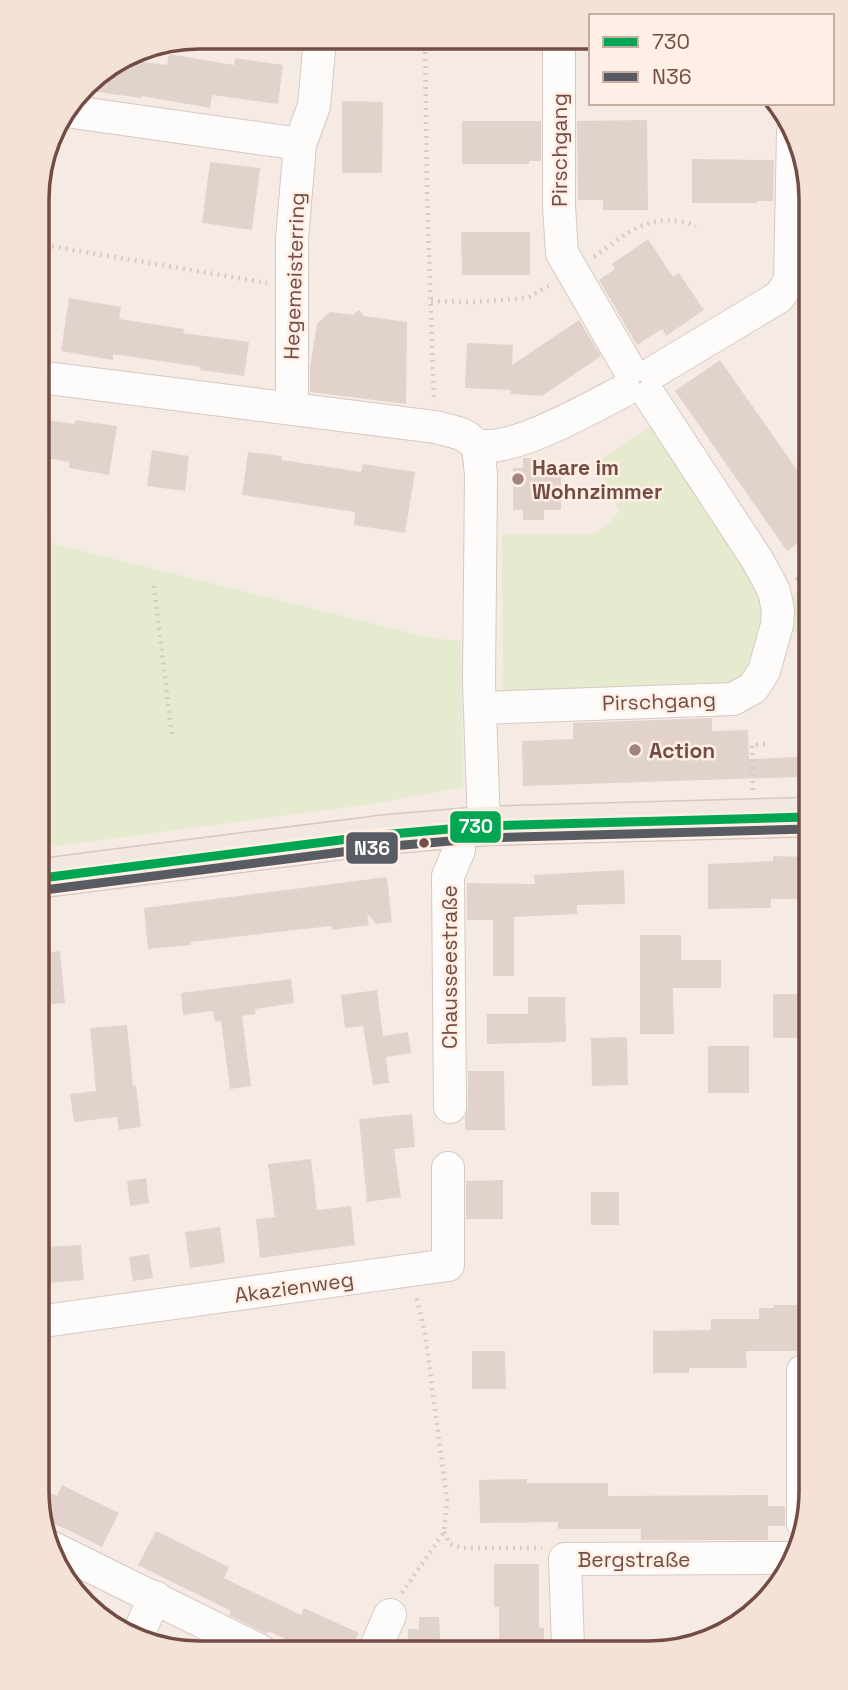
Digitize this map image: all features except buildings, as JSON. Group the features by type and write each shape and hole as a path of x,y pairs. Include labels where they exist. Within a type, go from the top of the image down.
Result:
{"main road":[{"path":"49,877 380,835 471,827 799,817"}],"street":[{"name":"Hegemeisterring","path":"292,408 292,239 300,144 314,106 319,49"},
{"name":"Pirschgang","path":"480,708 733,699 753,688 764,671 778,625 774,591 758,561 640,382 562,253 559,206 559,49"},
{"path":"77,113 300,144"},
{"path":"49,378 435,427 463,434 478,445 513,442 564,421 640,382 779,297 790,281 793,157"},
{"name":"Chausseestraße","path":"450,1107 448,876 471,827 480,708 481,475 478,445"},
{"name":"Akazienweg","path":"49,1320 448,1265 449,1168"},
{"path":"62,1552 241,1641"},
{"name":"Bergstraße","path":"568,1641 565,1559 783,1558"},
{"path":"140,1629 155,1597"},
{"path":"379,1641 390,1615"}],"path":[{"path":"425,49 435,427"},
{"path":"49,246 292,287"},
{"path":"154,586 172,736"},
{"path":"753,779 751,745 768,744"},
{"path":"390,1615 444,1532 447,1501 422,1323"},
{"path":"444,1532 450,1544 462,1548 543,1548"}],"green space":[{"path":"655,424 757,584 766,608 754,650 742,674 734,682 720,688 503,697 502,534 590,534 610,524 619,511 595,463"},
{"path":"49,542 431,638 461,641 463,787 372,804 49,847"},
{"path":"799,589 799,632 788,632 789,612"}],"transit line":[{"name":"730","path":"49,877 380,835 484,826 799,817"},
{"name":"N36","path":"49,889 381,847 485,838 799,829"}],"place":[{"name":"Haare im Wohnzimmer","path":"518,479"},
{"name":"Action","path":"635,750"}]}
